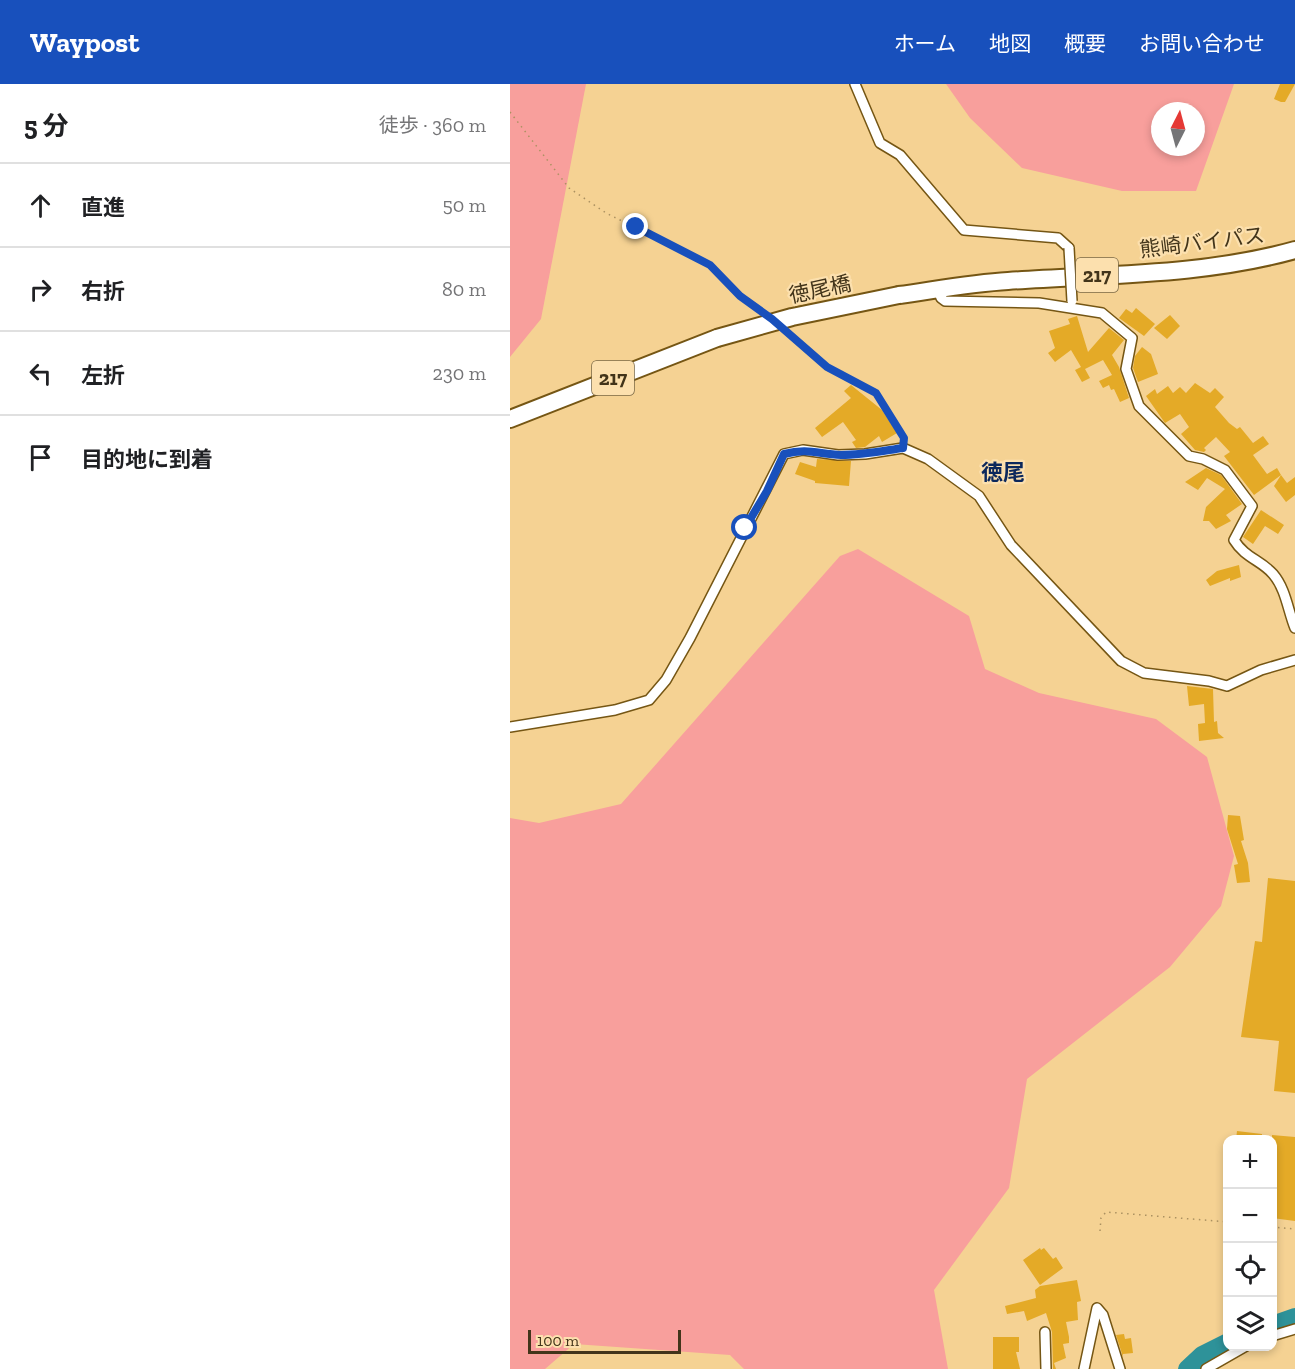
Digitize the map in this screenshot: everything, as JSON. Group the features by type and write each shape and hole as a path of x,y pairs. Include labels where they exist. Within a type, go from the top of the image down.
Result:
{"highway":[{"name":"熊崎バイパス","path":"899,295 1004,281 1184,269 1260,260 1295,250"},
{"name":"徳尾橋","path":"510,418 717,338 792,318 899,295"}],"street":[{"path":"855,84 880,143 900,155 964,230 1058,238 1069,248 1072,305"},
{"path":"938,290 945,300 1072,305 1102,313 1132,338 1126,369 1139,406 1189,456 1203,459 1225,470 1252,506 1234,540 1241,552 1272,572 1279,583 1295,628"},
{"path":"510,727 615,710 649,700 666,680 690,638 784,454 803,450 838,455 903,448 928,459 979,496 1011,545 1121,661 1144,673 1209,681 1227,686 1261,670 1295,660"},
{"path":"1084,1369 1097,1308 1103,1315 1120,1369"},
{"path":"1277,1334 1295,1329"},
{"path":"1045,1332 1046,1369"},
{"path":"1206,1369 1239,1351"}],"path":[{"path":"510,112 569,188 606,213 710,265 740,296 763,313"},
{"path":"780,326 827,367 876,393 904,438 903,448"},
{"path":"1100,1231 1101,1218 1106,1212 1223,1222"},
{"path":"1277,1227 1295,1229"}],"shaded area":[{"path":"510,84 586,84 541,319 510,357"},
{"path":"946,84 1234,84 1196,191 1122,191 1022,168 970,118"},
{"path":"858,549 969,616 985,669 1039,693 1156,719 1207,757 1234,856 1221,906 1170,967 1027,1079 1009,1188 934,1290 948,1369 744,1369 730,1355 574,1344 545,1369 510,1369 510,818 539,823 621,804 840,556"}],"building":[{"path":"1280,84 1295,84 1285,102 1274,99"},
{"path":"1136,308 1155,324 1144,336 1119,318 1126,309 1132,313"},
{"path":"1170,315 1180,326 1167,339 1154,328"},
{"path":"1077,316 1088,352 1109,328 1124,340 1112,355 1119,367 1129,398 1120,402 1114,389 1111,390 1109,385 1103,388 1099,381 1112,375 1103,360 1085,369 1090,378 1082,382 1075,370 1081,367 1071,350 1055,362 1048,353 1055,348 1049,331 1070,324 1068,319"},
{"path":"1142,347 1151,354 1158,374 1138,382 1133,368 1135,356"},
{"path":"1195,383 1210,393 1215,388 1224,397 1215,407 1229,423 1237,429 1240,427 1253,443 1263,436 1269,444 1253,455 1267,474 1277,468 1281,475 1254,495 1224,456 1230,452 1216,437 1204,448 1206,450 1204,452 1195,450 1181,434 1189,427 1180,414 1165,423 1146,396 1155,389 1157,394 1168,386 1173,393 1180,387 1186,393"},
{"path":"851,385 882,410 897,433 882,442 879,436 865,447 856,448 852,442 856,440 843,422 822,437 815,428 851,398 844,391"},
{"path":"817,459 851,461 849,486 815,483 815,481 795,474 800,462 816,467"},
{"path":"1206,468 1221,475 1242,504 1226,515 1231,521 1216,529 1209,521 1203,521 1206,507 1225,489 1207,478 1198,490 1185,482"},
{"path":"1281,475 1287,483 1295,477 1295,495 1286,502 1274,486"},
{"path":"1261,510 1284,525 1278,534 1265,526 1253,544 1243,537"},
{"path":"1239,565 1241,577 1230,581 1230,578 1210,586 1206,580 1217,571"},
{"path":"1187,686 1213,689 1214,722 1217,721 1218,733 1224,738 1199,741 1198,724 1205,723 1204,704 1189,706"},
{"path":"1228,815 1240,816 1244,840 1241,841 1248,863 1250,882 1237,883 1234,865 1238,864 1227,829"},
{"path":"1268,878 1295,881 1295,1093 1274,1091 1279,1041 1241,1037 1255,941 1262,942"},
{"path":"1237,1131 1262,1134 1262,1135 1237,1135"},
{"path":"1277,1135 1295,1137 1295,1221 1277,1219"},
{"path":"1040,1248 1041,1250 1044,1248 1053,1259 1056,1257 1063,1268 1040,1285 1023,1260"},
{"path":"1077,1280 1081,1301 1077,1302 1078,1320 1066,1322 1069,1343 1063,1344 1066,1358 1054,1363 1056,1369 1053,1369 1052,1332 1046,1313 1027,1321 1024,1311 1007,1314 1005,1306 1036,1298 1035,1290 1040,1286"},
{"path":"1124,1334 1125,1339 1131,1338 1133,1353 1123,1354 1123,1357 1116,1335"},
{"path":"993,1337 1019,1337 1019,1352 1016,1352 1020,1369 993,1369"}],"waterway":[{"path":"1277,1323 1295,1317"},
{"path":"1187,1369 1202,1355 1223,1344"}],"district":[{"name":"徳尾","path":"1003,472"}],"route":[{"path":"636,227 710,265 753,308 772,319 827,367 876,393 904,438 903,448 864,454 838,455 803,450 784,454 767,491 745,528"}]}
